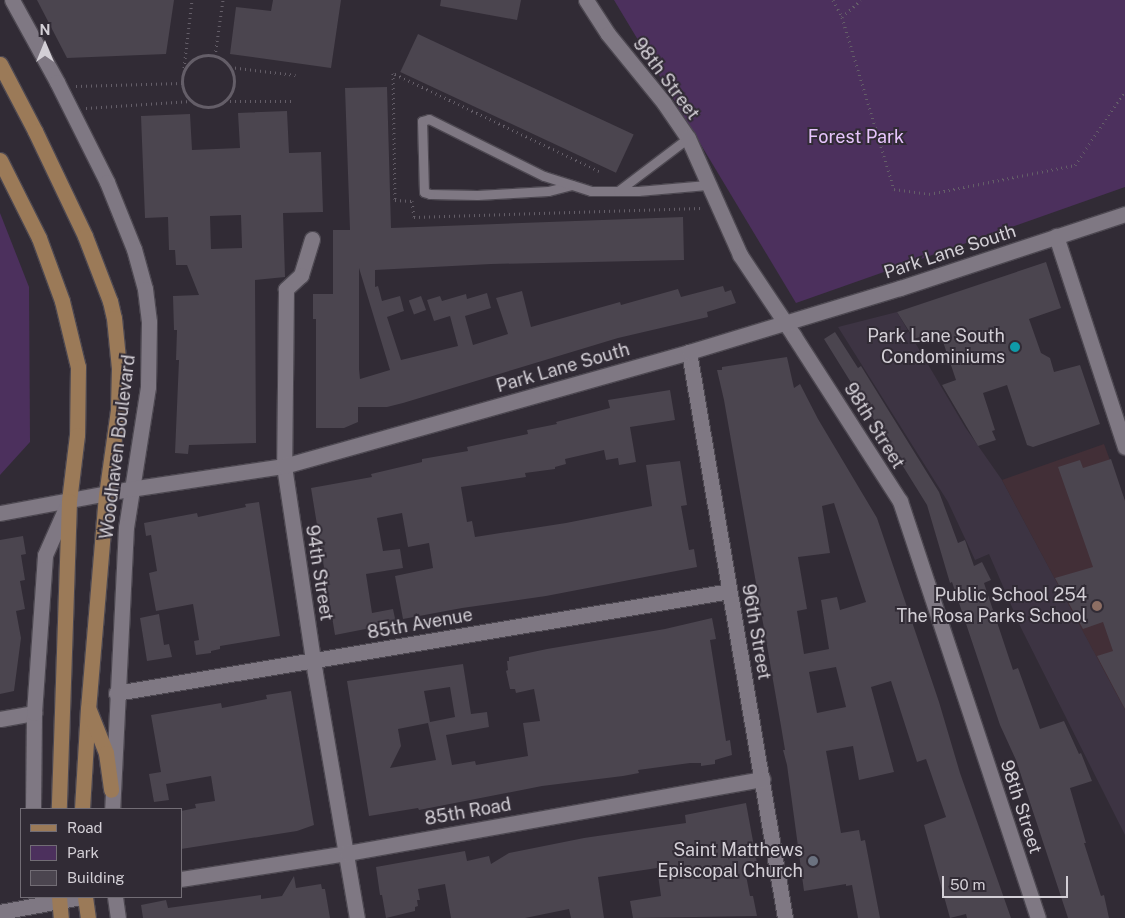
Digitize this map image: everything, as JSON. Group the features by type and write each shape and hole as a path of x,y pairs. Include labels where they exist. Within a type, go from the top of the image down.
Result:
{"main road":[{"name":"Woodhaven Boulevard","path":"0,64 35,131 85,236 110,301 114,318 119,377 118,410 106,495 88,708 82,808"},
{"path":"0,160 39,238 62,301 73,340 78,367 77,435 69,501 59,808"},
{"path":"88,708 106,753 111,790"},
{"path":"85,898 88,918"},
{"path":"59,899 61,918"}],"street":[{"name":"Woodhaven Boulevard","path":"12,0 57,82 107,182 134,250 145,290 149,322 148,387 130,489 126,527 111,790 112,808"},
{"name":"98th Street","path":"586,0 608,34 664,103 688,138 707,185 740,255 900,501 1038,918"},
{"name":"Park Lane South","path":"0,513 106,495 130,489 284,466 689,352 900,288 1056,236 1124,216"},
{"path":"1056,236 1125,447"},
{"name":"94th Street","path":"312,239 301,276 286,290 284,466 313,661 357,918"},
{"name":"96th Street","path":"689,352 785,918"},
{"path":"33,808 34,713 45,555 69,501"},
{"name":"85th Avenue","path":"116,693 730,591"},
{"path":"0,719 34,713"},
{"name":"85th Road","path":"182,879 346,853 762,779"},
{"path":"115,898 118,918"},
{"path":"0,912 32,907 59,899"}],"lane":[{"path":"572,185 548,191 476,195 430,194 424,192 422,121 429,119 544,176 591,190 638,191 707,185"},
{"path":"617,191 688,138"}],"path":[{"path":"191,101 186,95 182,83 192,0"},
{"path":"215,56 223,0"},
{"path":"833,0 842,17 894,189 928,194 1076,165 1125,91"},
{"path":"842,17 861,0"},
{"path":"184,71 195,58 203,55 215,56 229,66 296,75"},
{"path":"83,108 191,101 206,107 214,107 224,101 232,92 234,84 229,66"},
{"path":"73,86 182,83"},
{"path":"224,101 295,101"}],"shaded area":[{"path":"897,312 965,427 1002,480 1125,709 1125,835 1021,628 989,554 975,560 948,502 838,327"},
{"name":"Public School 254 The Rosa Parks School","path":"1104,444 1125,501 1125,710 1002,480"}],"green space":[{"name":"Forest Park","path":"614,0 1125,0 1125,187 796,303"},
{"path":"0,213 29,287 30,442 0,475"}],"building":[{"path":"37,0 174,0 166,54 67,58"},
{"path":"273,0 341,0 331,68 230,54 236,7 271,11"},
{"path":"441,0 521,0 517,20 440,6"},
{"path":"418,34 634,135 616,173 400,72"},
{"path":"387,87 391,228 683,217 684,260 491,264 375,270 375,287 378,286 382,301 400,296 404,311 387,317 401,360 458,346 450,316 434,321 427,300 440,296 442,301 466,294 467,299 487,293 491,308 465,316 473,345 508,334 496,298 522,291 531,327 620,302 621,305 678,289 681,297 723,286 725,292 731,290 736,303 707,312 708,317 618,338 403,403 387,407 358,407 358,422 344,428 316,428 316,319 313,319 313,294 333,294 333,230 350,230 345,88","holes":["359,268 390,370 360,379"]},
{"path":"287,111 289,153 321,152 323,212 283,213 285,277 255,280 256,443 189,445 188,454 175,453 179,360 176,360 177,330 174,330 173,296 199,295 187,265 176,265 175,250 169,250 168,217 145,218 141,116 190,114 192,150 240,148 238,113","holes":["241,215 242,248 211,249 210,216"]},
{"name":"Park Lane South Condominiums","path":"1046,262 1061,308 1029,319 1041,353 1050,358 1054,372 1080,365 1100,424 1033,447 1027,445 1007,385 983,393 995,430 992,431 996,440 978,446 942,385 956,380 939,330 914,339 897,312"},
{"path":"421,296 426,310 414,315 409,300"},
{"path":"835,332 858,368 861,366 939,492 958,543 965,540 974,566 982,562 991,580 984,583 1013,670 1018,668 1040,729 1064,721 1079,754 1081,753 1092,781 1070,788 1086,843 1084,843 1101,896 1104,895 1109,918 1068,918 1016,760 1000,725 952,582 950,583 927,505 824,339"},
{"path":"787,357 794,388 800,384 818,419 877,518 939,702 960,773 1011,918 967,918 966,914 950,918 924,825 946,817 926,759 917,762 891,681 871,687 894,772 859,780 853,746 826,751 841,833 859,830 861,841 865,840 880,918 858,918 852,885 846,886 846,884 804,891 781,726 724,400 717,370 722,370 722,367","holes":["834,503 866,602 840,610 837,597 821,600 829,649 804,654 797,611 807,609 798,557 830,553 822,506","836,667 846,707 817,713 809,672"]},
{"path":"670,390 675,420 630,427 636,462 619,465 618,458 606,460 604,450 565,459 566,464 555,467 555,469 525,473 526,477 461,487 467,522 472,521 475,537 566,523 652,506 646,465 680,461 687,505 681,506 689,550 694,549 697,567 546,596 403,619 395,576 433,568 429,543 408,547 402,513 377,518 383,551 400,549 403,568 366,574 372,613 393,609 396,623 335,635 311,488 372,477 371,474 422,462 422,459 468,451 467,447 528,434 527,430 557,424 556,422 610,408 608,400"},
{"path":"1111,459 1125,501 1125,709 1097,656 1113,651 1103,622 1083,629 1055,578 1093,567 1058,467 1080,460 1083,468"},
{"path":"259,502 280,636 220,646 220,649 211,651 211,653 196,655 194,641 199,640 193,604 156,611 149,573 157,571 151,535 146,536 144,523 197,513 198,517 246,507 245,504"},
{"path":"23,536 26,554 21,555 25,580 20,581 25,609 16,611 21,638 14,691 0,694 0,540"},
{"path":"159,614 164,645 169,644 172,657 147,661 140,618"},
{"path":"712,618 716,639 710,640 726,741 730,740 732,755 715,760 715,764 701,766 701,763 690,763 638,770 639,773 623,776 542,786 419,810 418,808 369,816 347,681 463,664 471,714 487,712 489,727 446,735 452,765 475,761 476,765 528,756 523,723 540,721 534,689 516,693 515,689 510,689 506,671 508,670 507,661 509,661 509,657 665,629","holes":["450,687 455,717 430,722 424,691","428,723 436,760 390,768 401,746 398,729"]},
{"path":"291,691 314,825 297,831 182,849 182,811 196,808 195,804 215,801 211,776 166,784 169,800 154,802 149,774 161,772 151,715 221,703 222,708 267,699 266,695"},
{"path":"746,803 757,863 744,865 750,896 753,896 757,916 633,918 630,901 661,896 657,868 598,877 604,918 571,918 569,909 525,918 451,918 445,884 418,889 420,900 417,900 418,906 415,907 415,911 386,918 376,867 465,851 467,861 489,856 491,864 509,853 584,838 686,823 685,815"},
{"path":"294,876 296,888 321,884 322,889 325,889 330,918 143,918 141,905 166,900 168,908 261,895 261,899 282,896"}],"place":[{"name":"Park Lane South Condominiums","path":"1015,347"},
{"name":"Public School 254 The Rosa Parks School","path":"1097,606"},
{"name":"Saint Matthews Episcopal Church","path":"813,861"}]}
